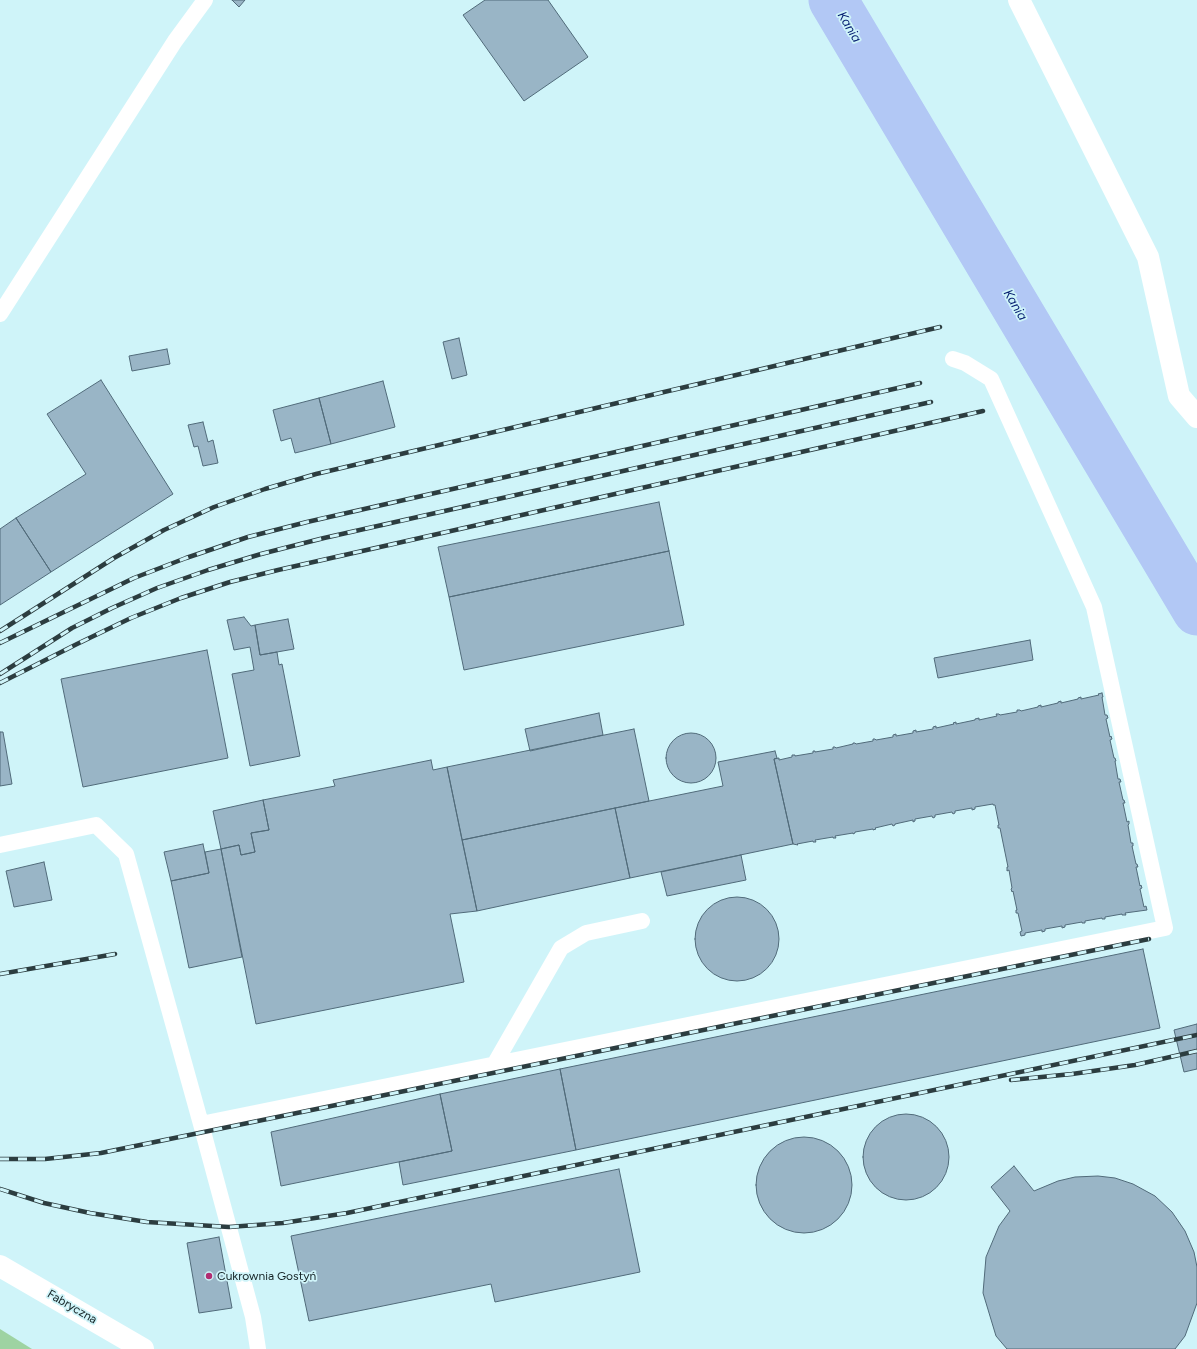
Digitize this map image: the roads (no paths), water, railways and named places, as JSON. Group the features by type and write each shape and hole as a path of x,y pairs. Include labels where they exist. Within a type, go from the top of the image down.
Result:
{"street":[{"path":"1019,0 1148,257 1179,396 1197,417"},
{"name":"Fabryczna","path":"0,1266 143,1349"}],"lane":[{"path":"0,314 175,41 205,0"},
{"path":"201,1124 1165,928 1094,607 991,378 966,363 953,359"},
{"path":"0,845 96,825 126,854 253,1317 258,1349"},
{"path":"494,1065 561,948 586,932 642,921"}],"waterway":[{"name":"Kania","path":"833,0 1197,611"}],"railway":[{"path":"0,631 114,558 164,530 214,507 265,489 316,474 940,327"},
{"path":"0,643 134,578 186,558 248,537 307,522 920,383"},
{"path":"0,674 72,628 112,608 157,588 208,570 261,554 324,538 931,402"},
{"path":"0,683 131,618 181,598 230,582 983,411"},
{"path":"0,1159 45,1159 101,1153 1149,939"},
{"path":"0,974 115,954"},
{"path":"0,1189 44,1203 90,1213 147,1222 229,1227 283,1223 347,1213 1197,1035"},
{"path":"1011,1080 1072,1074 1135,1065 1197,1051"}],"place":[{"name":"Cukrownia Gostyń","path":"209,1276"}]}
